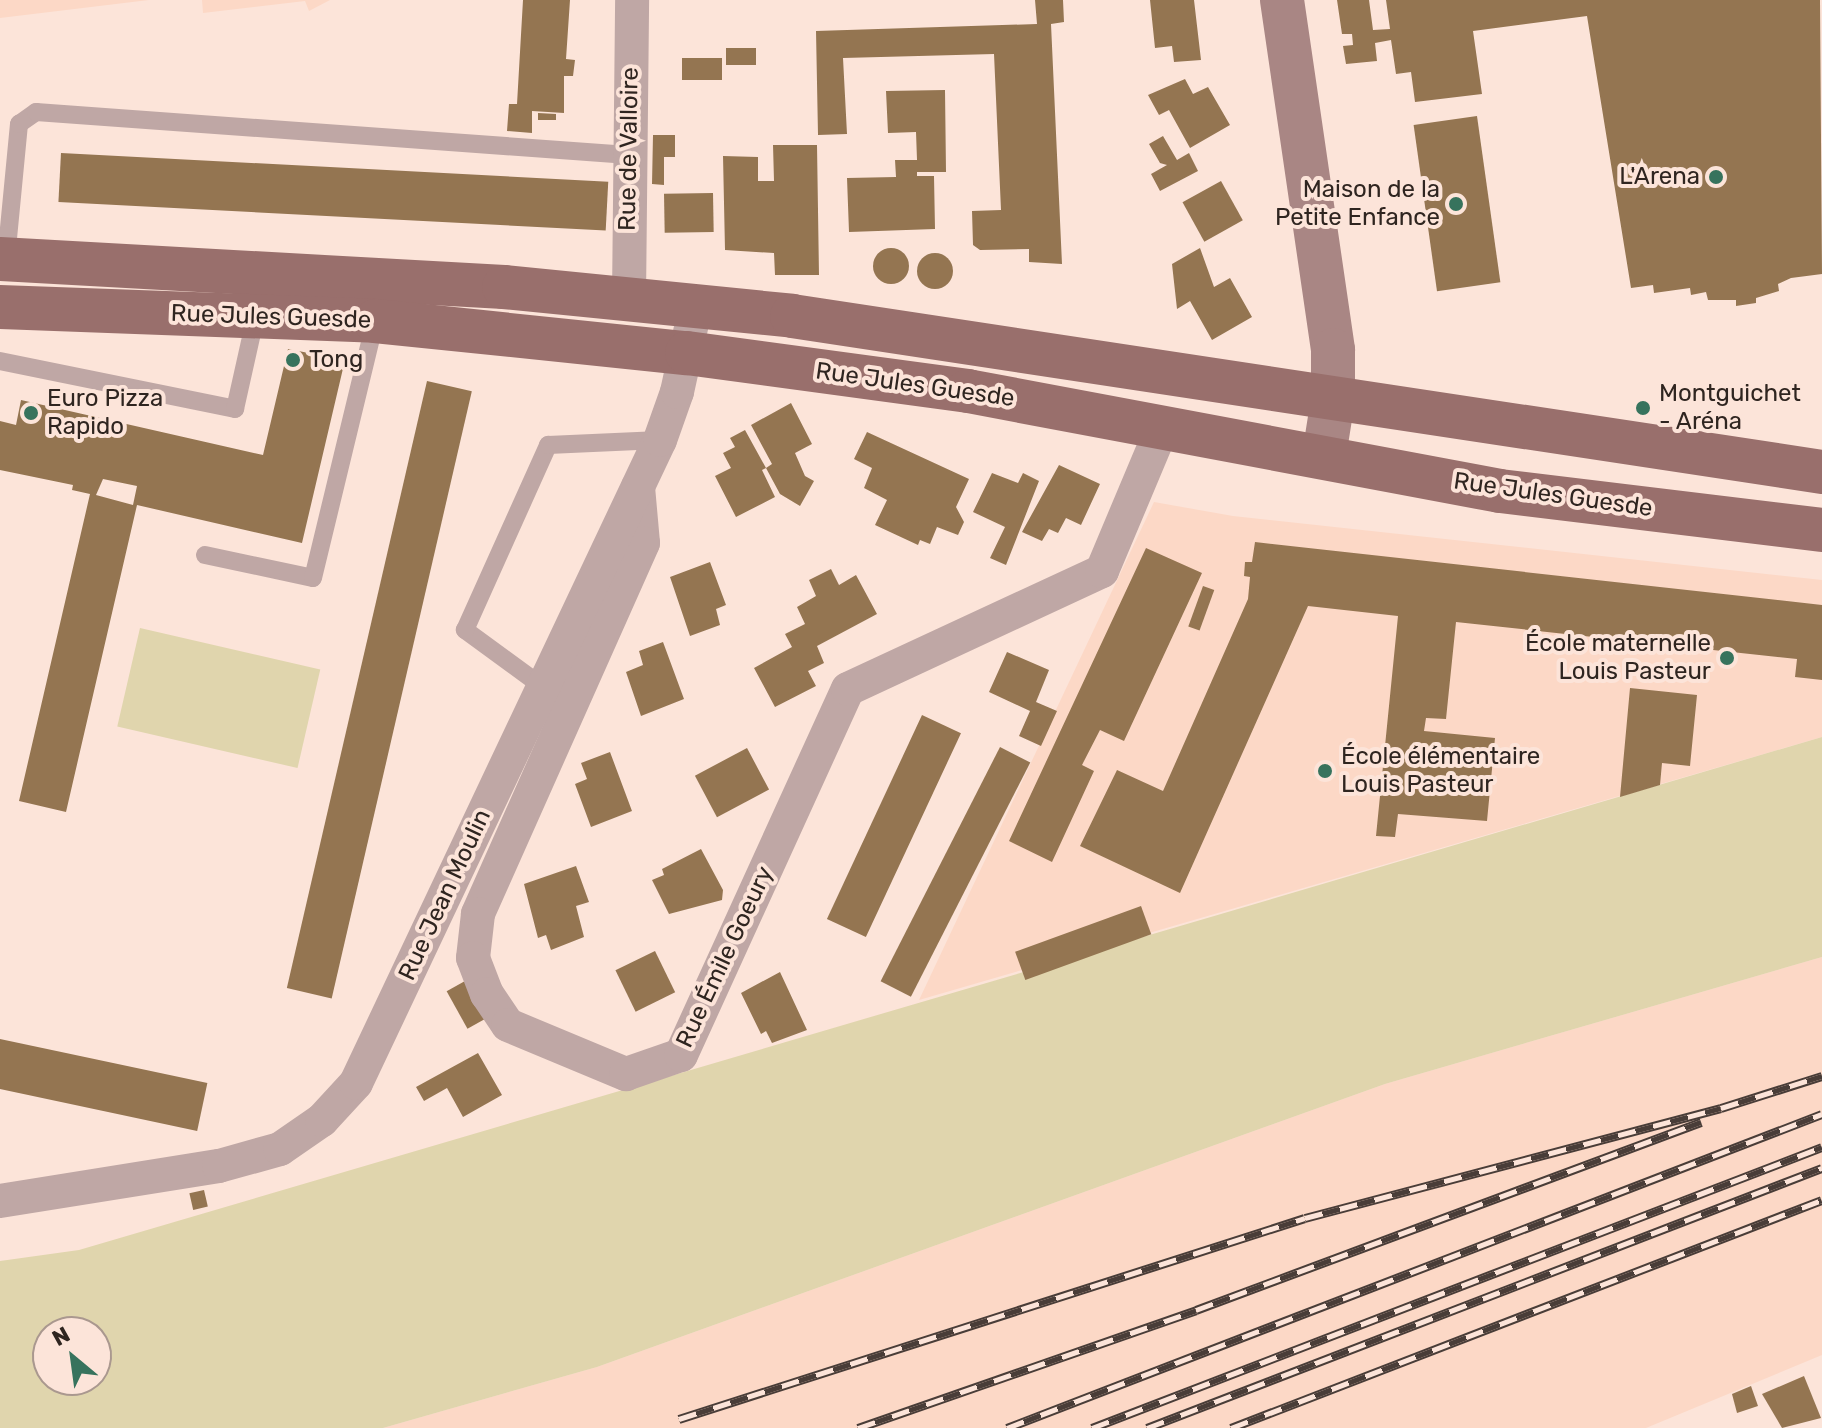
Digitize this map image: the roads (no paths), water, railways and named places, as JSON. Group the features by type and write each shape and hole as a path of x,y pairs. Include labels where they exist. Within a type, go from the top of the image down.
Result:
{"main road":[{"name":"Rue Jules Guesde","path":"3,259 629,298 696,305 1822,472"},
{"name":"Rue Jules Guesde","path":"0,307 375,321 687,353 968,391 1511,492 1822,530"}],"street":[{"name":"Rue de Valloire","path":"629,298 628,155 632,0"},
{"path":"1282,0 1333,350 1333,399 1324,456"},
{"name":"Rue Jean Moulin","path":"0,1201 219,1166 280,1149 322,1120 356,1083 660,440 687,353 696,305"},
{"name":"Rue Émile Goeury","path":"638,487 643,543 478,914 473,958 487,994 508,1025 626,1074 681,1055 848,689 1102,571 1163,426"}],"lane":[{"path":"3,259 19,124 36,112 628,155"},
{"path":"0,361 235,409 256,315"},
{"path":"205,555 313,578 375,321"},
{"path":"543,687 465,630 548,445 660,440"}],"railway":[{"path":"679,1419 1305,1218 1721,1108 1822,1076"},
{"path":"1007,1428 1822,1114"},
{"path":"858,1428 1196,1310 1701,1122"},
{"path":"1092,1428 1822,1147"},
{"path":"1147,1428 1822,1168"},
{"path":"1231,1428 1822,1200"}],"place":[{"name":"L'Arena","path":"1716,177"},
{"name":"Maison de la Petite Enfance","path":"1456,204"},
{"name":"Tong","path":"293,360"},
{"name":"Montguichet - Aréna","path":"1643,408"},
{"name":"Euro Pizza Rapido","path":"31,413"},
{"name":"École maternelle Louis Pasteur","path":"1727,658"},
{"name":"École élémentaire Louis Pasteur","path":"1325,771"}]}
